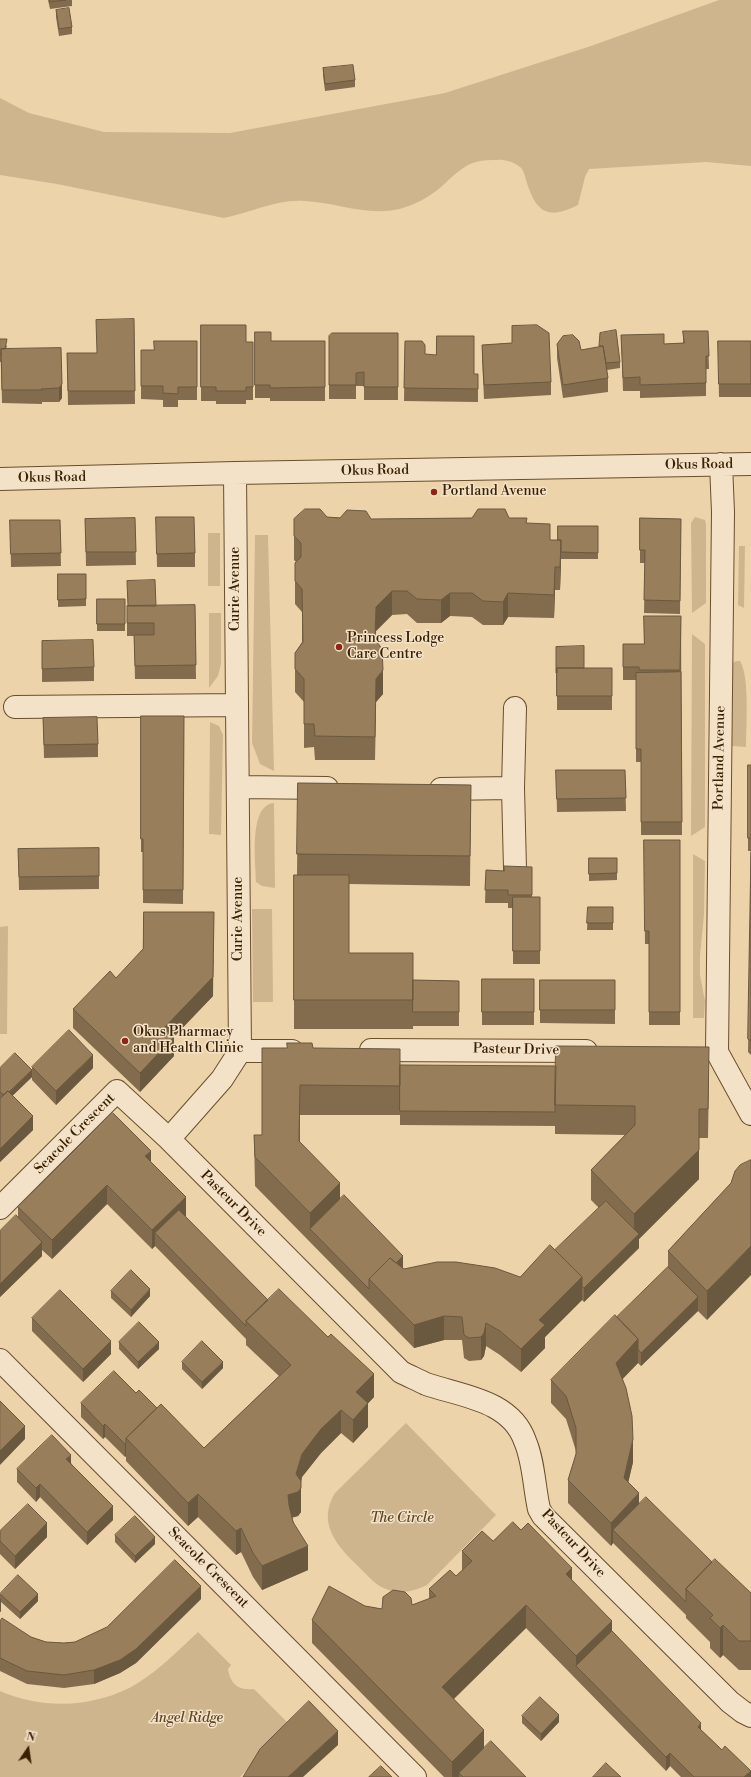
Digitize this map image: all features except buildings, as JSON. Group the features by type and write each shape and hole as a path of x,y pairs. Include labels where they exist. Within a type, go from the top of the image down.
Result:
{"street":[{"name":"Portland Avenue","path":"717,1052 723,512 721,464"},
{"name":"Okus Road","path":"0,479 235,473 751,464"},
{"name":"Curie Avenue","path":"235,473 240,1051"},
{"path":"14,707 237,705"},
{"path":"515,708 513,788 515,869"},
{"path":"238,787 343,788"},
{"path":"421,788 513,788"},
{"name":"Pasteur Drive","path":"354,1050 607,1051"},
{"path":"169,1139 222,1079 240,1051 316,1051"},
{"path":"694,1052 717,1052 751,1114"},
{"name":"Seacole Crescent","path":"0,1208 117,1091 169,1139"},
{"name":"Pasteur Drive","path":"169,1139 401,1372 426,1384 467,1395 498,1409 508,1416 525,1439 539,1509 543,1516 730,1702 751,1716"},
{"name":"Seacole Crescent","path":"0,1360 415,1777"}],"green space":[{"path":"719,0 751,0 751,166 706,162 589,169 585,177 578,205 561,212 553,213 541,209 536,203 520,167 514,163 504,160 484,160 466,166 440,188 418,202 391,211 353,209 316,202 294,201 274,204 224,218 57,184 0,175 0,98 29,113 104,132 230,133 445,93 591,46"},
{"path":"695,517 705,520 706,525 706,603 692,613 691,523"},
{"path":"208,533 220,533 220,586 208,586"},
{"path":"255,535 268,535 274,771 260,764 252,743"},
{"path":"739,546 745,546 744,608 738,605"},
{"path":"209,613 221,613 221,664 218,676 209,688"},
{"path":"692,634 705,644 705,827 691,836"},
{"path":"740,661 745,678 747,702 746,747 732,746 733,663"},
{"path":"210,722 219,726 223,735 221,835 209,834"},
{"path":"274,803 275,888 262,886 256,882 255,849 255,836 260,814 266,806"},
{"path":"693,854 705,861 704,915 700,956 700,975 705,1001 704,1018 693,1018"},
{"path":"252,909 272,909 273,1002 253,1002"},
{"path":"8,926 7,1034 0,1034 0,927"},
{"name":"The Circle","path":"406,1423 496,1515 427,1585 417,1589 397,1592 378,1585 344,1552 332,1534 328,1515 330,1504 335,1493"},
{"name":"Angel Ridge","path":"198,1632 231,1665 228,1669 233,1682 240,1688 254,1689 290,1725 240,1777 0,1777 0,1691 34,1701 52,1703 70,1704 88,1702 105,1697 122,1691 146,1678"}],"place":[{"name":"Portland Avenue","path":"434,492"},
{"name":"Princess Lodge Care Centre","path":"339,647"},
{"name":"Okus Pharmacy and Health Clinic","path":"125,1041"}]}
